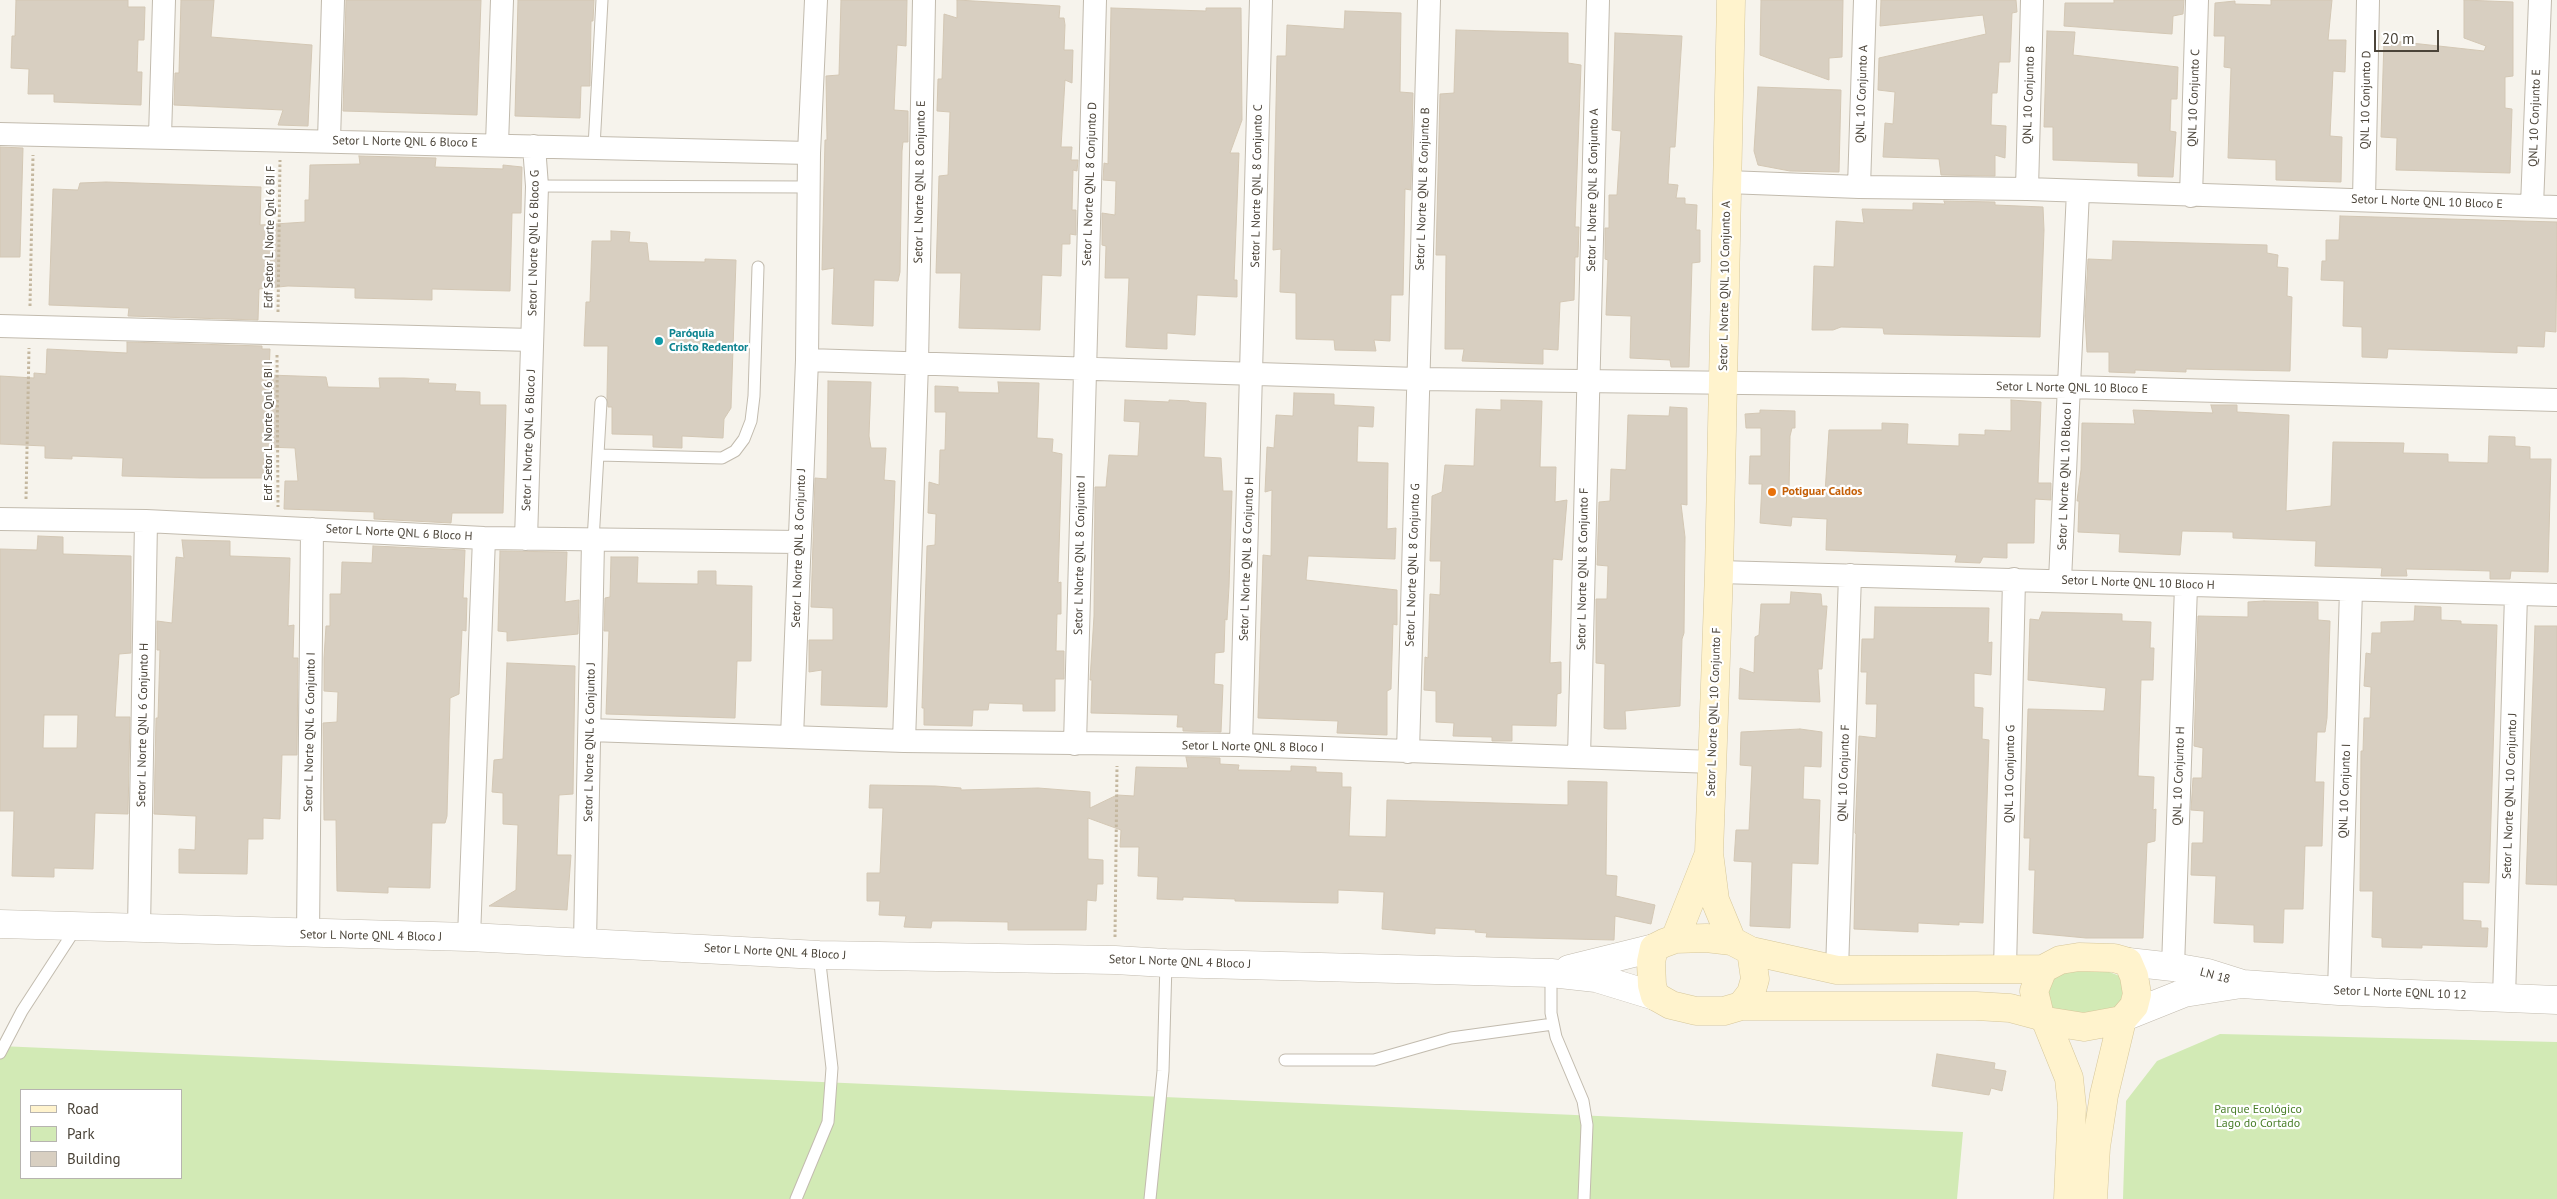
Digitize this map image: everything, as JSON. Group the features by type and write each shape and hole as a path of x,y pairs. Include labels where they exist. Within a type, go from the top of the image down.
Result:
{"main road":[{"name":"Setor L Norte QNL 10 Conjunto A","path":"1719,572 1731,0"},
{"name":"Setor L Norte QNL 10 Conjunto F","path":"1709,853 1719,572"},
{"path":"1709,853 1651,975 1654,996 1672,1005 1696,1011 1724,1011 1741,1006 1976,1006 2010,1008 2043,1019 2084,1027 2125,1018"},
{"path":"1709,853 1715,900 1742,946 1755,979 1751,993 1741,1006"},
{"path":"1665,943 1742,946 1837,970 2044,969 2060,960 2079,957 2114,958 2128,962 2134,976 2138,994 2125,1018 2104,1095 2096,1147 2093,1199"},
{"path":"2044,969 2034,991 2043,1019 2069,1078 2072,1106 2068,1199"}],"street":[{"path":"160,137 164,0"},
{"path":"329,141 333,0"},
{"path":"497,144 502,0"},
{"path":"807,360 809,187 816,0"},
{"name":"Setor L Norte QNL 8 Conjunto E","path":"917,363 924,0"},
{"name":"Setor L Norte QNL 8 Conjunto D","path":"1084,367 1095,0"},
{"name":"Setor L Norte QNL 8 Conjunto C","path":"1253,372 1261,0"},
{"name":"Setor L Norte QNL 8 Conjunto B","path":"1418,379 1429,0"},
{"name":"Setor L Norte QNL 8 Conjunto A","path":"1588,381 1598,0"},
{"name":"QNL 10 Conjunto A","path":"1860,188 1865,0"},
{"name":"QNL 10 Conjunto B","path":"2027,189 2032,0"},
{"name":"QNL 10 Conjunto C","path":"2191,196 2197,0"},
{"name":"QNL 10 Conjunto D","path":"2364,200 2368,0"},
{"name":"QNL 10 Conjunto E","path":"2532,206 2540,0"},
{"name":"Setor L Norte QNL 6 Bloco E","path":"0,134 497,144 810,153"},
{"name":"Setor L Norte QNL 6 Bloco G","path":"532,340 537,186 534,146"},
{"name":"Setor L Norte QNL 10 Bloco E","path":"1728,182 1860,188 2027,189 2557,207"},
{"name":"Setor L Norte QNL 10 Bloco I","path":"2060,580 2078,191"},
{"path":"0,326 277,335 532,340"},
{"name":"Setor L Norte QNL 6 Bloco J","path":"526,539 532,340"},
{"name":"Setor L Norte QNL 10 Bloco E","path":"807,360 1253,372 1418,379 2068,387 2557,400"},
{"name":"Setor L Norte QNL 8 Conjunto J","path":"792,737 798,542 807,360"},
{"path":"904,741 917,363"},
{"name":"Setor L Norte QNL 8 Conjunto I","path":"1075,744 1084,367"},
{"name":"Setor L Norte QNL 8 Conjunto H","path":"1241,745 1253,372"},
{"name":"Setor L Norte QNL 8 Conjunto G","path":"1408,752 1418,379"},
{"name":"Setor L Norte QNL 8 Conjunto F","path":"1579,757 1588,381"},
{"name":"Setor L Norte QNL 6 Bloco H","path":"0,519 146,521 484,538 593,541 798,542"},
{"name":"Setor L Norte QNL 6 Conjunto H","path":"139,929 146,521"},
{"name":"Setor L Norte QNL 6 Conjunto I","path":"308,935 312,529"},
{"path":"469,938 484,538"},
{"name":"Setor L Norte QNL 6 Conjunto J","path":"585,942 593,541"},
{"name":"Setor L Norte QNL 10 Bloco H","path":"1719,572 2557,595"},
{"name":"QNL 10 Conjunto F","path":"1837,970 1850,575"},
{"name":"QNL 10 Conjunto G","path":"2005,969 2014,579"},
{"name":"QNL 10 Conjunto H","path":"2173,967 2186,586"},
{"name":"QNL 10 Conjunto I","path":"2339,991 2351,590"},
{"name":"Setor L Norte QNL 10 Conjunto J","path":"2504,998 2516,595"},
{"name":"Setor L Norte QNL 8 Bloco I","path":"590,730 904,741 1241,745 1713,762"},
{"name":"Setor L Norte QNL 4 Bloco J","path":"0,924 308,935 585,942 819,955 1115,960 1551,973"},
{"path":"1551,973 1665,943"},
{"name":"LN 18","path":"2128,962 2208,973 2243,984"},
{"path":"1551,973 1596,978 1654,996"},
{"name":"LN 18","path":"2125,1018 2184,993 2243,984"},
{"name":"Setor L Norte EQNL 10 12","path":"2243,984 2339,991 2557,1000"}],"lane":[{"path":"594,147 602,0"},
{"path":"537,186 809,187"},
{"path":"598,454 722,458 735,451 744,440 750,421 754,396 758,267"},
{"path":"593,541 601,402"},
{"path":"0,1053 22,1010 78,927"},
{"path":"796,1199 828,1122 832,1068 819,955"},
{"path":"1150,1199 1163,1070 1166,963"},
{"path":"1551,973 1551,1012 1556,1037 1583,1101 1587,1125 1584,1199"},
{"path":"1285,1060 1374,1060 1451,1038 1553,1024"}],"path":[{"name":"Edf Setor L Norte Qnl 6 BI F","path":"277,335 280,140"},
{"name":"Edf Setor L Norte Qnl 6 BI I","path":"277,335 278,527"},
{"path":"1115,960 1118,745"}],"green space":[{"path":"2079,968 2104,970 2125,978 2126,1007 2077,1016 2049,1008 2046,982 2054,973"},
{"name":"Parque Ecológico Lago do Cortado","path":"2220,1034 2557,1042 2557,1199 2123,1199 2126,1101 2157,1061"},
{"path":"0,1046 1963,1132 1957,1199 0,1199"}],"building":[{"path":"16,0 128,0 128,7 145,7 144,40 138,40 137,72 142,72 141,105 54,102 54,94 28,94 29,69 11,68 12,36 15,36"},
{"path":"181,0 214,0 211,37 312,45 308,126 278,125 283,110 174,105 175,73 179,73"},
{"path":"346,0 481,0 477,115 343,111"},
{"path":"518,0 594,0 593,21 591,21 590,86 581,86 580,118 515,116"},
{"path":"841,0 907,0 906,46 897,45 894,110 908,111 908,142 903,142 902,151 900,272 898,281 874,280 873,326 832,324 834,268 822,270 825,140 827,140 826,76 839,75"},
{"path":"957,0 1060,6 1059,18 1064,18 1065,25 1064,50 1073,50 1072,83 1065,80 1061,147 1072,147 1071,160 1078,160 1077,171 1073,170 1072,210 1076,210 1076,235 1070,234 1070,244 1062,244 1061,276 1042,275 1040,330 959,328 961,273 936,273 939,176 948,175 950,112 937,111 938,79 942,79 944,14 957,18"},
{"path":"1761,0 1843,0 1842,57 1829,58 1829,80 1760,55"},
{"path":"1881,0 2016,0 2017,12 2012,13 2010,62 1999,62 1997,93 1992,93 1991,125 2006,126 2005,158 1995,155 1995,176 1941,175 1939,159 1883,157 1885,123 1893,124 1895,92 1878,90 1879,58 1986,34 1983,15 1880,26"},
{"path":"2114,0 2184,0 2183,14 2173,16 2172,34 2064,26 2065,3 2114,3"},
{"path":"2271,0 2332,0 2328,40 2346,40 2345,72 2333,71 2330,136 2342,137 2341,182 2276,180 2276,160 2228,158 2231,68 2224,67 2225,36 2214,36 2215,3 2235,1 2235,4 2271,5"},
{"path":"2464,0 2513,2 2513,76 2505,77 2505,108 2512,109 2510,173 2396,170 2397,138 2381,137 2384,40 2484,51 2486,46 2464,38"},
{"path":"1111,8 1206,11 1206,8 1241,8 1242,120 1230,153 1239,153 1234,280 1237,280 1237,297 1197,295 1195,335 1167,333 1167,349 1126,347 1129,278 1105,278 1106,246 1102,245 1102,213 1115,215 1116,181 1103,180 1104,163 1108,164"},
{"path":"1345,11 1401,13 1400,92 1413,93 1411,190 1405,189 1403,295 1391,295 1390,341 1374,340 1376,351 1335,350 1334,340 1296,339 1296,293 1280,292 1281,249 1273,250 1277,56 1286,56 1287,25 1344,29"},
{"path":"1456,30 1568,33 1568,63 1581,65 1575,227 1579,227 1578,257 1575,257 1574,300 1560,302 1558,350 1543,349 1543,364 1462,361 1464,349 1445,349 1446,255 1436,255 1440,94 1454,93"},
{"path":"2047,31 2075,32 2073,55 2178,67 2177,99 2171,99 2170,131 2176,132 2173,177 2138,176 2138,163 2053,160 2053,127 2044,127"},
{"path":"1615,33 1682,36 1675,147 1670,147 1668,184 1678,185 1676,198 1685,198 1685,204 1697,205 1696,230 1700,230 1700,262 1692,263 1689,367 1671,367 1670,360 1630,358 1631,316 1606,315 1608,260 1605,259 1605,228 1609,228 1609,195 1617,195 1621,131 1612,130"},
{"path":"1758,87 1841,90 1839,172 1790,171 1758,165 1754,151"},
{"path":"0,147 23,148 20,257 0,257"},
{"path":"359,156 436,158 435,167 503,169 503,165 522,167 521,213 512,213 510,291 432,289 432,300 355,298 355,288 288,286 259,289 258,320 128,316 129,308 49,305 53,189 78,190 80,183 106,182 261,187 260,225 305,222 305,200 309,200 310,165 360,164"},
{"path":"1944,201 1995,202 1995,205 2043,207 2044,230 2040,337 1884,334 1883,328 1841,327 1833,330 1812,330 1814,266 1834,267 1836,221 1864,223 1862,209 1913,210 1913,203 1945,204"},
{"path":"2340,216 2557,222 2556,332 2545,331 2544,347 2517,346 2517,353 2388,349 2387,358 2362,357 2362,327 2343,326 2344,281 2321,280 2322,261 2326,261 2326,240 2339,240"},
{"name":"Paróquia Cristo Redentor","path":"611,231 630,232 629,242 647,243 649,261 705,262 705,259 736,260 731,408 724,419 723,438 682,436 682,448 653,447 653,435 612,434 612,407 608,407 607,397 608,346 584,346 586,302 590,302 592,241 611,241"},
{"path":"2113,241 2267,245 2267,253 2278,255 2277,267 2288,268 2287,296 2292,297 2290,371 2186,369 2186,372 2135,370 2135,373 2109,372 2109,352 2087,352 2085,316 2088,259 2112,260"},
{"path":"127,342 262,346 262,349 270,349 269,375 326,377 328,387 380,388 379,378 404,378 429,379 428,383 456,384 455,391 480,392 480,405 506,405 503,513 452,513 451,523 374,519 374,512 284,509 285,481 298,481 295,448 265,447 263,478 201,478 122,476 123,458 72,456 72,459 45,458 45,446 0,444 0,376 34,378 34,373 46,374 47,349 127,353"},
{"path":"828,381 871,382 869,436 871,448 886,448 884,480 895,481 887,707 821,705 822,670 809,672 809,640 833,640 833,608 811,607 815,478 827,479"},
{"path":"998,382 1039,383 1037,438 1053,439 1052,452 1062,454 1058,583 1061,582 1061,614 1057,614 1056,651 1064,651 1064,679 1055,679 1055,711 1023,711 1023,704 989,703 988,710 973,710 972,726 924,725 924,708 922,708 927,546 935,545 936,514 928,513 929,482 939,485 940,450 945,450 946,412 935,412 935,386 958,387 958,392 999,393"},
{"path":"1294,393 1334,394 1334,405 1374,407 1373,427 1358,426 1357,462 1388,463 1387,529 1396,528 1395,559 1308,556 1306,580 1397,590 1397,625 1393,624 1391,689 1387,691 1387,735 1337,733 1338,721 1258,718 1263,555 1271,556 1272,490 1265,492 1267,447 1274,448 1276,415 1293,416"},
{"path":"1125,400 1169,402 1169,400 1206,403 1204,457 1221,458 1223,491 1232,491 1229,587 1227,620 1225,619 1224,652 1215,653 1214,684 1223,685 1221,732 1183,731 1183,727 1177,727 1178,715 1091,713 1092,680 1090,680 1094,616 1095,487 1106,487 1109,455 1138,456 1140,422 1124,421"},
{"path":"1501,400 1542,401 1540,467 1556,467 1555,502 1567,500 1562,560 1553,559 1550,663 1561,662 1561,693 1557,694 1556,726 1512,725 1512,741 1492,741 1492,737 1453,736 1454,723 1436,722 1436,691 1424,690 1425,657 1428,658 1430,594 1440,595 1441,561 1430,561 1432,496 1442,492 1445,465 1474,466 1476,409 1501,410"},
{"path":"2011,400 2041,402 2038,483 2051,483 2051,500 2035,499 2034,543 2007,543 2007,558 1983,557 1980,563 1955,562 1957,555 1826,550 1827,519 1792,517 1791,526 1760,523 1762,484 1749,484 1750,456 1761,456 1761,428 1746,428 1745,414 1760,413 1760,410 1795,411 1795,428 1792,428 1790,436 1789,491 1825,493 1829,430 1882,430 1882,423 1908,424 1907,444 1959,446 1959,434 1985,435 1985,430 2011,431"},
{"path":"2211,405 2237,405 2237,412 2289,415 2286,511 2331,506 2333,442 2404,443 2403,453 2448,454 2448,462 2488,463 2489,436 2515,437 2515,446 2530,447 2530,459 2551,459 2548,572 2511,571 2510,579 2490,579 2490,571 2406,569 2407,576 2381,576 2382,568 2315,566 2316,541 2233,538 2233,532 2182,531 2180,555 2119,552 2120,534 2078,532 2079,501 2077,501 2081,470 2082,423 2135,424 2133,410 2213,413"},
{"path":"1670,407 1687,408 1687,505 1681,504 1685,537 1684,633 1682,639 1680,706 1625,711 1626,729 1608,729 1604,728 1605,664 1596,663 1596,599 1607,599 1608,566 1597,565 1599,502 1610,501 1611,469 1626,470 1628,415 1669,416"},
{"path":"38,536 63,537 63,554 131,556 131,653 119,654 115,717 130,717 128,814 95,813 93,869 54,868 54,877 12,876 14,811 0,811 0,549 37,550","holes":["44,715 78,715 77,748 43,748"]},
{"path":"182,540 230,541 230,556 290,558 288,626 294,625 293,658 298,658 297,755 282,755 280,819 263,818 263,839 248,839 247,874 179,873 179,849 195,850 196,816 154,814 156,718 158,718 160,650 157,650 157,621 172,623 176,557 184,558"},
{"path":"373,546 465,550 463,598 467,598 466,631 462,630 459,694 450,698 447,816 445,823 432,823 430,888 388,887 388,893 337,891 336,820 324,820 323,723 337,722 338,692 324,691 324,658 326,626 330,626 330,594 341,594 342,562 372,563"},
{"path":"500,551 567,552 565,602 579,600 578,634 507,641 507,632 498,631"},
{"path":"611,557 638,557 637,583 698,584 698,571 716,571 716,585 752,586 751,661 737,661 735,718 606,714 609,631 604,631 605,598 610,597"},
{"path":"1791,592 1821,594 1822,606 1827,606 1822,669 1818,669 1820,702 1739,699 1740,668 1754,673 1755,637 1759,635 1761,604 1790,604"},
{"path":"2248,602 2318,602 2318,620 2330,621 2327,718 2325,732 2317,732 2315,782 2324,782 2322,846 2305,846 2303,909 2284,909 2283,943 2254,942 2254,925 2214,923 2216,876 2191,875 2192,843 2203,843 2204,811 2191,810 2193,778 2202,778 2203,748 2194,746 2198,616 2248,617"},
{"path":"2415,606 2441,607 2441,620 2461,621 2461,624 2497,625 2489,883 2463,882 2463,920 2481,921 2481,928 2488,928 2487,947 2422,945 2422,948 2382,947 2382,938 2372,937 2373,891 2360,891 2361,751 2363,751 2364,718 2370,718 2371,687 2364,686 2366,653 2371,654 2372,633 2381,633 2381,622 2414,621"},
{"path":"1875,607 1989,608 1988,643 1992,642 1991,675 1974,673 1974,707 1983,708 1982,739 1989,740 1983,923 1959,922 1959,925 1918,923 1918,932 1854,929 1859,736 1876,738 1877,704 1866,704 1867,672 1861,672 1862,639 1874,639"},
{"path":"2042,612 2122,614 2122,621 2151,622 2150,648 2154,648 2153,680 2141,680 2138,776 2154,777 2153,810 2156,809 2155,841 2147,843 2143,938 2086,938 2033,933 2035,870 2029,870 2030,838 2024,838 2028,709 2104,711 2106,688 2028,680 2030,619 2039,620"},
{"path":"2535,626 2557,626 2557,885 2526,884"},
{"path":"507,663 575,666 573,794 559,795 557,855 571,855 567,910 489,906 516,890 518,825 503,824 503,793 492,792 494,760 503,759"},
{"path":"1800,729 1822,732 1821,767 1804,766 1803,799 1820,800 1818,864 1792,863 1790,928 1750,926 1752,862 1734,861 1736,830 1749,830 1752,766 1740,765 1741,732"},
{"path":"1186,757 1220,758 1220,764 1239,765 1238,770 1291,771 1291,766 1316,767 1316,772 1342,773 1342,787 1351,787 1349,836 1386,837 1387,800 1568,805 1568,781 1607,782 1606,875 1617,876 1616,896 1655,905 1651,924 1615,916 1614,940 1486,937 1487,933 1475,932 1476,930 1435,928 1435,934 1382,929 1384,892 1338,890 1338,903 1235,901 1235,899 1183,897 1183,900 1157,899 1158,877 1138,876 1139,847 1120,847 1121,830 1088,818 1088,859 1103,860 1103,884 1097,884 1096,901 1087,900 1086,930 1008,930 1008,922 957,921 932,921 931,928 904,927 906,916 879,915 880,901 867,901 867,873 880,873 883,808 869,808 870,785 935,786 961,788 961,790 1038,788 1090,792 1090,808 1117,795 1134,796 1136,767 1188,768"},
{"path":"1937,1054 1995,1063 1994,1069 2006,1071 2002,1091 1991,1088 1989,1095 1932,1086"}],"place":[{"name":"Paróquia Cristo Redentor","path":"659,341"},
{"name":"Potiguar Caldos","path":"1772,492"}]}
